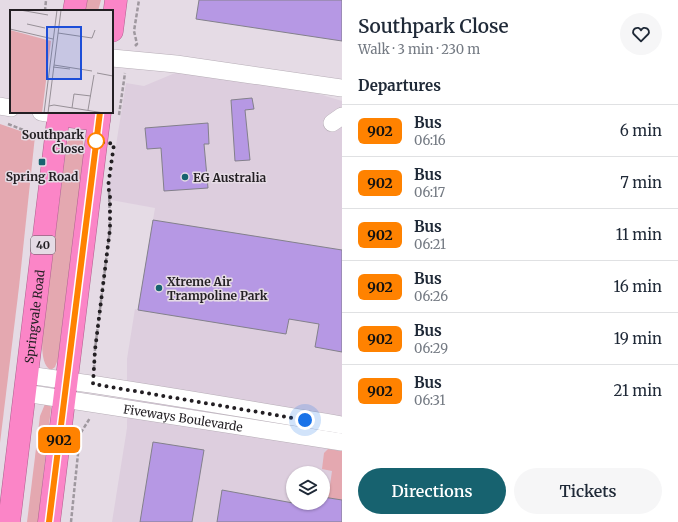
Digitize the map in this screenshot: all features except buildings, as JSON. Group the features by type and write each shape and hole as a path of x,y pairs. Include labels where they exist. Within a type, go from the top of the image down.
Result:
{"highway":[{"path":"74,10 76,0"},
{"path":"113,23 116,0"},
{"path":"49,522 65,389 106,117 53,113"},
{"name":"Springvale Road","path":"9,522 26,384 53,113"}],"street":[{"path":"120,58 176,64 342,88"},
{"path":"0,106 9,116"},
{"name":"Fiveways Boulevarde","path":"26,384 65,389 93,384 314,429 342,442"},
{"name":"Fiveways Boulevarde","path":"65,389 92,403 314,429 342,426"}],"path":[{"path":"45,10 46,0"},
{"path":"113,88 120,58 137,44 134,31 138,0"},
{"path":"9,116 39,136"},
{"path":"93,384 95,350 110,229 110,194 108,187"},
{"path":"71,522 80,434 90,420 92,403"}],"shaded area":[{"path":"87,0 101,0 98,10 85,10"},
{"path":"185,71 289,85 342,101 342,522 112,522 127,428 127,359 135,309 138,310 155,208 111,200 109,189 126,83 144,86 175,73"},
{"path":"0,124 35,136 19,287 0,443"},
{"path":"77,137 83,141 84,154 58,359 55,367 51,370 47,367 43,358 43,331 67,142 71,138"},
{"path":"45,404 50,404 51,408 38,522 27,522 40,416"},
{"path":"328,449 342,451 342,500 330,498 332,471 330,471 330,466 322,466 324,453"}],"bus line":[{"name":"902","path":"49,522 100,113"}],"place":[{"name":"Southpark Close","path":"96,141"},
{"name":"Spring Road","path":"42,162"},
{"name":"EG Australia","path":"185,177"},
{"name":"Xtreme Air Trampoline Park","path":"159,288"}],"route":[{"path":"96,141 114,144 108,187 110,194 110,229 95,350 93,384 184,398 219,406 305,420"}]}
